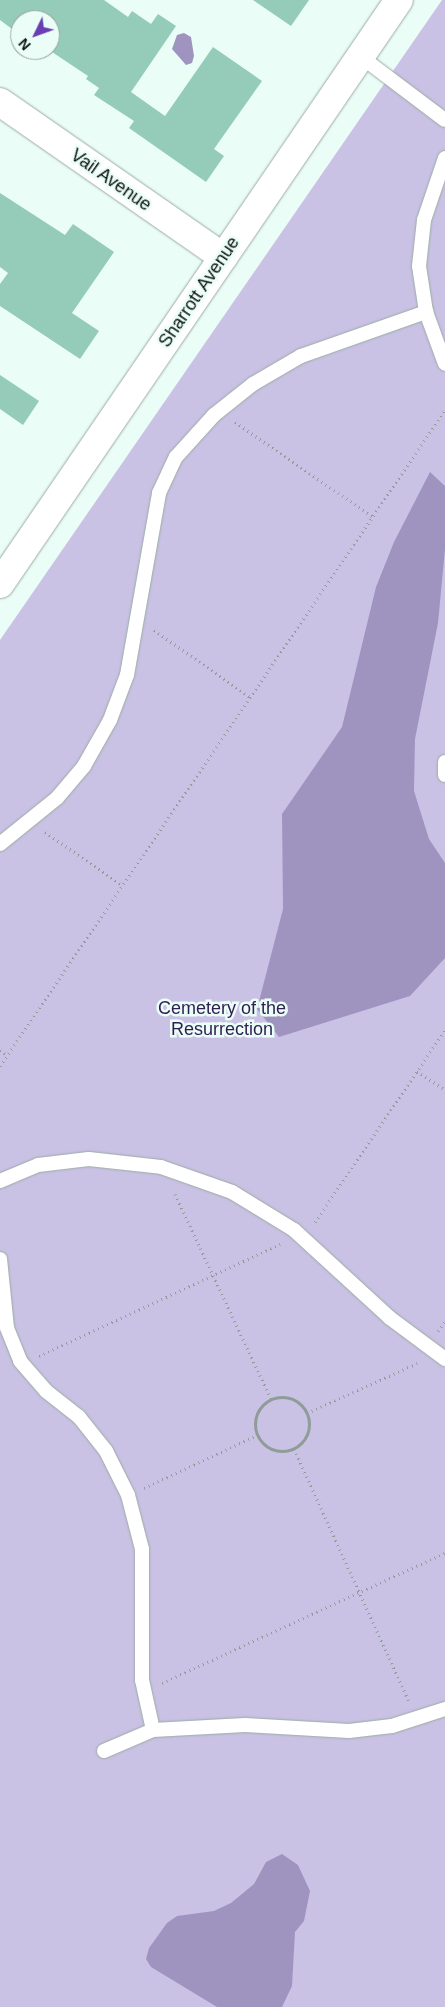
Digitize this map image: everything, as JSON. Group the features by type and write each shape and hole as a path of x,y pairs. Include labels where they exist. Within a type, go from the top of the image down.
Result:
{"street":[{"name":"Sharrott Avenue","path":"0,584 398,0"},
{"name":"Vail Avenue","path":"0,102 223,257"}],"lane":[{"path":"360,56 445,120"},
{"path":"445,158 424,220 419,266 426,312 445,364"},
{"path":"0,844 57,798 84,766 110,720 127,675 159,493 176,456 214,414 253,384 301,356 426,312"},
{"path":"445,762 445,775"},
{"path":"0,1181 38,1165 89,1159 161,1167 232,1192 294,1230 390,1318 445,1359"},
{"path":"0,1258 7,1328 20,1361 46,1391 79,1417 106,1451 128,1495 142,1549 142,1680 153,1730"},
{"path":"104,1751 153,1730 245,1725 349,1730 392,1726 445,1709"}],"path":[{"path":"0,1066 445,410"},
{"path":"233,421 373,516"},
{"path":"151,628 250,696"},
{"path":"44,831 122,885"},
{"path":"312,1226 445,1030"},
{"path":"0,1050 7,1055"},
{"path":"417,1071 445,1090"},
{"path":"172,1185 271,1399"},
{"path":"35,1357 286,1242"},
{"path":"307,1413 418,1363"},
{"path":"271,1399 292,1399 307,1413 307,1436 294,1449 270,1449 257,1435 255,1418 271,1399"},
{"path":"142,1489 257,1435"},
{"path":"294,1449 412,1707"},
{"path":"159,1684 445,1552"}],"green space":[{"name":"Cemetery of the Resurrection","path":"442,0 445,0 445,2007 0,2007 0,640"}],"shaded area":[{"path":"184,33 191,37 194,56 192,63 186,65 172,49 177,35"},
{"path":"430,472 445,486 445,549 438,623 415,739 414,791 429,839 445,863 445,958 410,996 279,1037 257,1009 283,909 282,814 342,727 376,587 394,542"},
{"path":"282,1854 298,1865 310,1891 304,1921 295,1932 292,1986 282,2007 217,2007 151,1967 146,1959 149,1948 167,1923 177,1916 214,1911 231,1903 254,1884 266,1862"}],"building":[{"path":"0,0 104,0 128,17 132,11 151,24 158,14 176,26 131,92 165,116 213,47 262,81 214,149 224,156 206,182 129,128 134,121 94,95 99,88 86,79 88,76 60,57 60,10 10,10 10,28 0,20"},
{"path":"253,0 309,0 291,26"},
{"path":"0,193 65,235 73,224 114,252 72,313 99,331 80,359 0,306 0,284 8,273 0,267"},
{"path":"0,375 39,401 23,425 0,409"}]}
